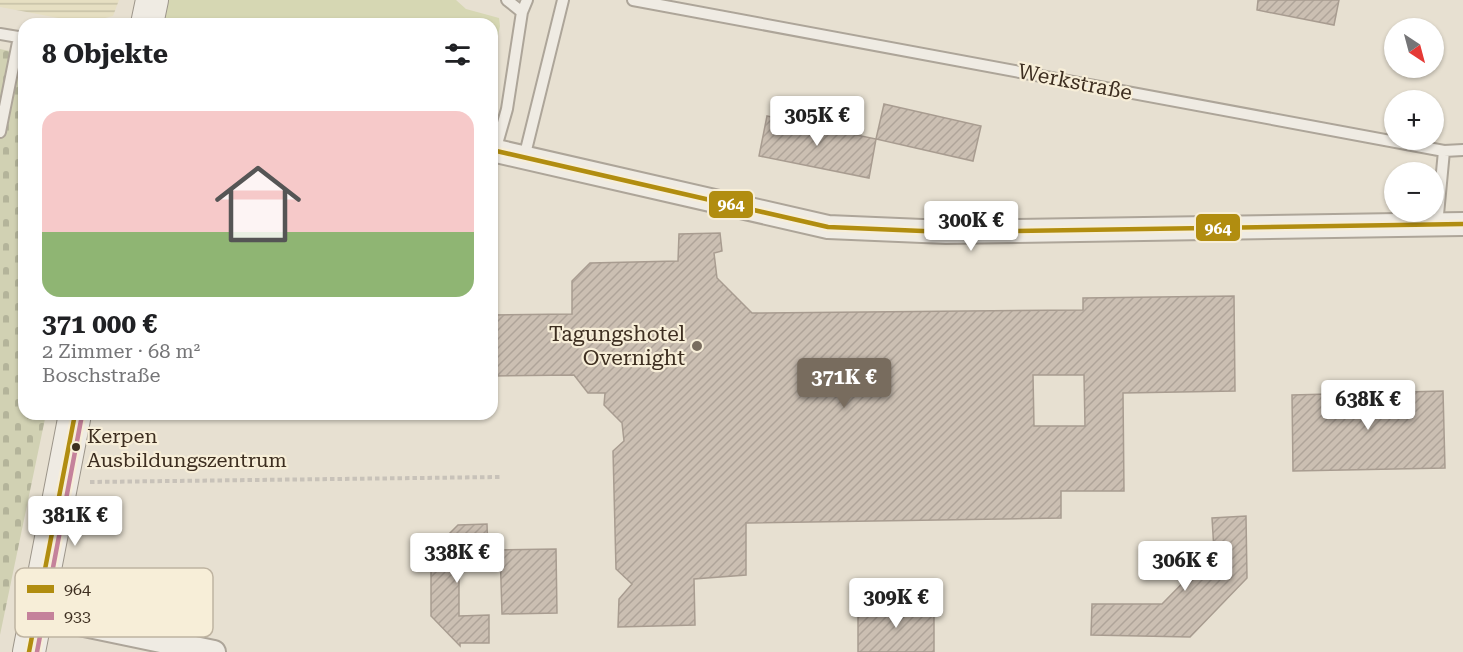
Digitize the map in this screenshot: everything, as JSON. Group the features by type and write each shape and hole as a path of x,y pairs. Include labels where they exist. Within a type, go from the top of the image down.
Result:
{"street":[{"path":"148,18 152,0"},
{"path":"498,151 828,227 946,232 1463,224"},
{"path":"46,568 74,420"},
{"path":"29,652 32,637"},
{"path":"120,637 151,645 205,651"}],"lane":[{"path":"507,0 522,12"},
{"path":"498,137 507,109 522,12 527,0"},
{"path":"524,158 562,0"},
{"name":"Werkstraße","path":"633,0 1444,151 1463,150"},
{"path":"0,34 18,37"},
{"path":"0,132 18,51"},
{"path":"1437,225 1444,151"}],"path":[{"path":"63,482 500,477"}],"shaded area":[{"path":"0,0 119,0 113,16 105,18 58,18 0,7"}],"green space":[{"path":"165,0 456,0 466,9 499,18 500,26 498,36 498,18 165,18 163,10"},
{"path":"0,49 18,53 18,420 45,420 0,635"}],"building":[{"path":"1258,0 1339,0 1334,25 1257,10"},
{"path":"884,104 981,126 973,161 876,139"},
{"path":"767,116 876,139 869,178 759,156"},
{"path":"720,233 722,251 714,253 717,278 752,313 1083,310 1083,298 1234,296 1235,391 1123,393 1124,491 1061,491 1061,518 746,523 746,575 694,579 695,625 618,627 619,599 632,584 616,569 613,451 624,441 622,423 604,405 605,393 588,393 574,375 498,376 498,315 572,314 572,281 590,263 678,261 679,234","holes":["1033,375 1084,375 1085,426 1034,426"]},
{"path":"1443,391 1445,468 1293,471 1292,395"},
{"path":"1246,516 1247,578 1190,637 1091,635 1092,604 1162,604 1214,551 1212,518"},
{"path":"487,524 488,553 459,554 459,616 489,615 489,643 460,643 460,646 431,616 431,555 428,555 458,525"},
{"path":"556,549 557,613 502,614 500,550"},
{"path":"934,605 934,652 858,652 858,606"}],"transit line":[{"name":"964","path":"498,151 828,227 946,232 1463,224"},
{"name":"964","path":"45,568 74,420"},
{"name":"933","path":"53,568 81,420"},
{"name":"964","path":"29,652 32,637"},
{"name":"933","path":"37,652 40,637"}],"place":[{"name":"Tagungshotel Overnight","path":"697,346"},
{"name":"Kerpen Ausbildungszentrum","path":"76,447"}]}
